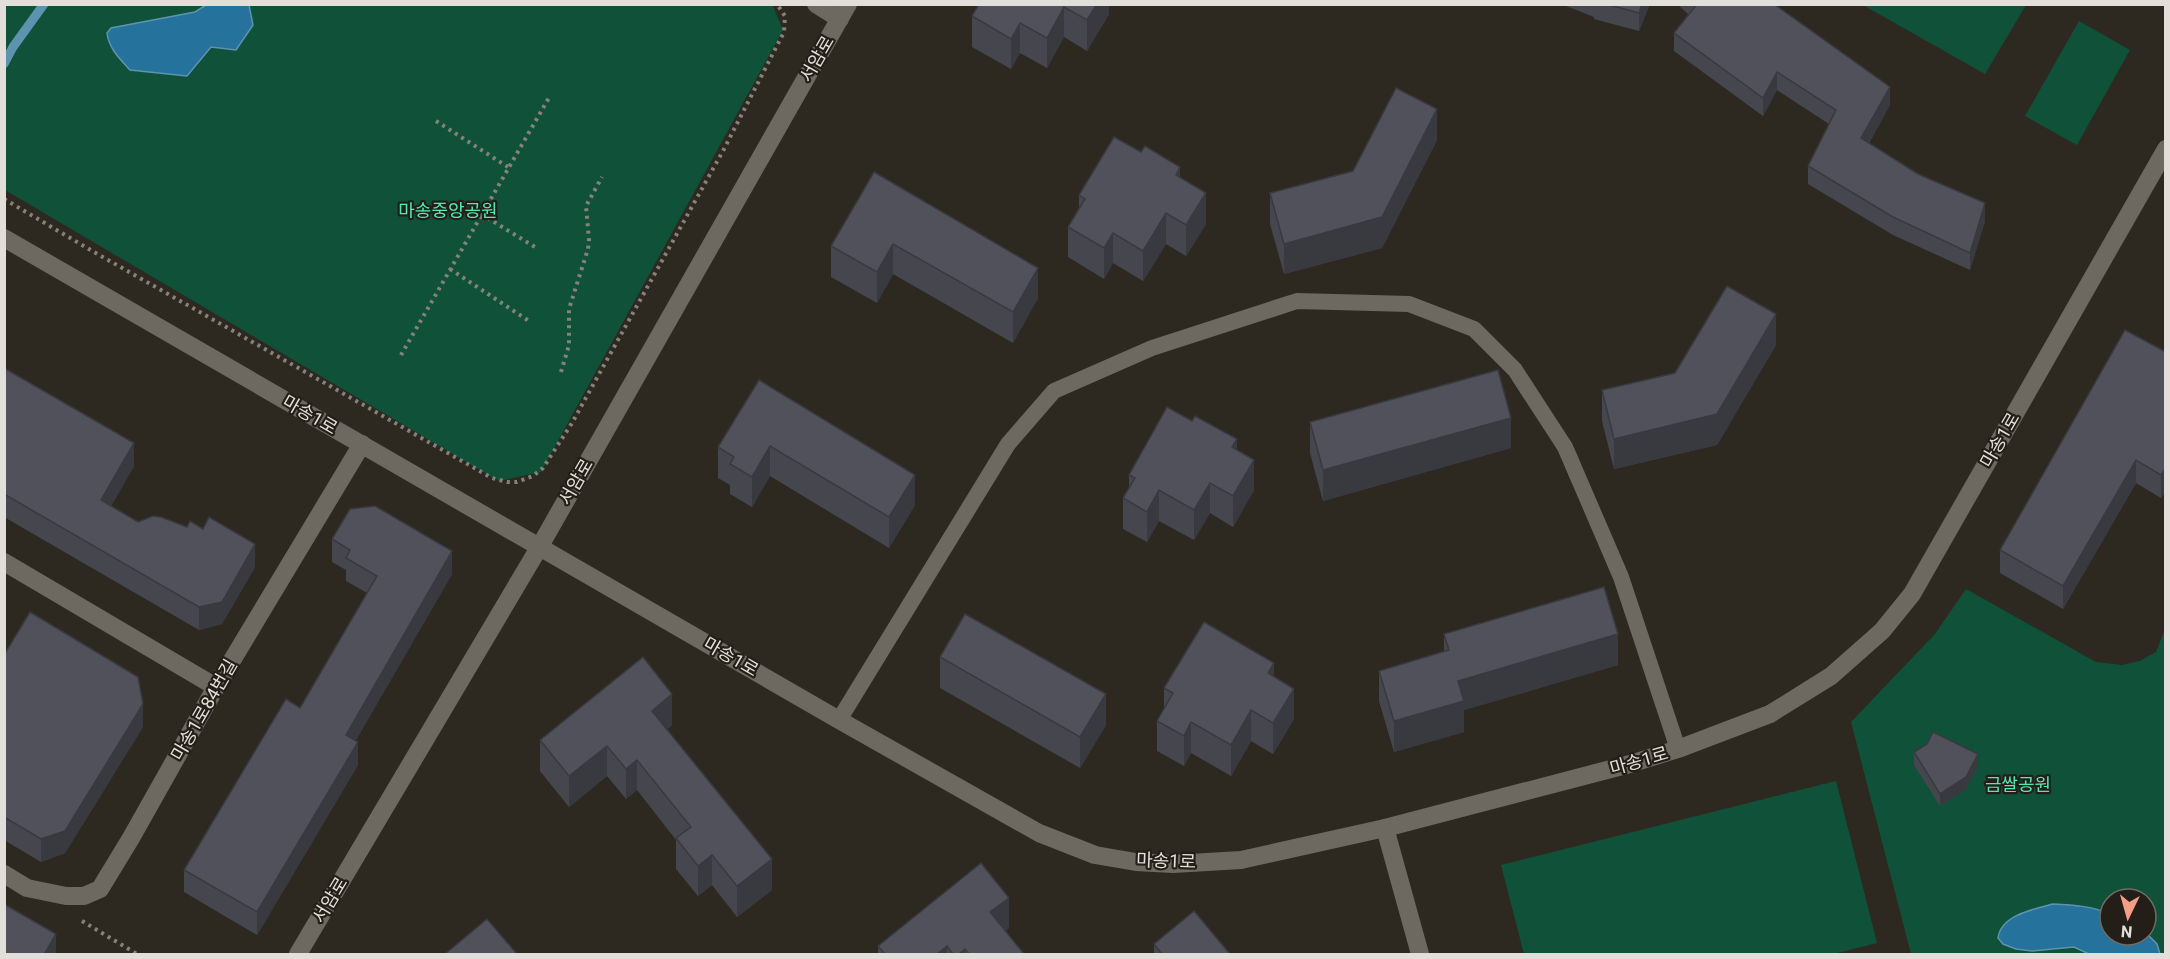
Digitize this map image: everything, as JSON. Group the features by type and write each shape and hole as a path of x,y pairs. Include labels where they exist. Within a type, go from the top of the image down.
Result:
{"street":[{"path":"816,4 844,12"},
{"name":"서암로","path":"298,954 540,546 844,12"},
{"name":"마송1로","path":"4,238 1039,833 1095,855 1136,862 1173,864 1241,860 1385,828 1619,767 1678,749 1770,714 1831,676 1882,631 1912,594 2165,149"},
{"name":"마송1로84번길","path":"4,874 27,888 66,896 84,896 100,889 216,687 362,444"},
{"path":"4,561 216,687"},
{"path":"1385,828 1420,954"}],"lane":[{"path":"839,720 1008,444 1054,391 1152,348 1297,301 1409,304 1474,329 1515,370 1565,447 1621,577 1678,749"}],"path":[{"path":"4,199 492,478 517,482 533,476 543,468 572,423 724,149 784,32 785,16 777,4"},
{"path":"401,355 550,96"},
{"path":"436,121 508,167"},
{"path":"561,372 570,345 569,309 588,249 586,206 602,177"},
{"path":"481,214 536,247"},
{"path":"450,269 529,321"}],"green space":[{"name":"마송중앙공원","path":"772,4 783,30 541,472 499,481 5,190 5,5"},
{"path":"1863,5 2026,5 1985,74"},
{"path":"2079,21 2130,50 2077,145 2025,116"},
{"name":"금쌀공원","path":"1966,589 2096,662 2122,665 2140,661 2156,652 2165,629 2165,954 1911,954 1851,722 1935,634"},
{"path":"1836,781 1877,943 1833,954 1524,954 1501,865"}],"water":[{"path":"206,5 249,5 253,25 236,50 211,47 187,76 130,70 110,44 107,33 111,28 195,12"},
{"path":"2053,904 2075,905 2098,910 2098,947 2158,947 2160,954 2089,954 2074,947 2032,951 2016,949 2003,944 1998,938 2000,930 2012,918"}],"building":[{"path":"979,4 1097,4 1087,20 1064,7 1047,38 1020,23 1011,39 972,16"},
{"path":"1606,4 1642,4 1639,13"},
{"path":"1697,4 1774,4 1890,87 1861,138 1918,174 1985,203 1970,253 1893,217 1808,166 1836,110 1777,72 1763,98 1674,33"},
{"path":"1396,88 1437,109 1382,217 1284,244 1270,193 1353,171"},
{"path":"1114,137 1141,152 1145,146 1180,167 1176,175 1206,193 1186,225 1166,213 1143,251 1113,233 1104,248 1068,227 1085,199 1079,195"},
{"path":"874,172 1038,268 1013,312 893,244 877,272 831,246"},
{"path":"1727,286 1776,314 1717,414 1614,439 1602,390 1675,373"},
{"path":"2125,330 2166,352 2166,468 2161,475 2136,460 2063,586 2000,550"},
{"path":"4,368 134,443 101,500 138,522 153,516 187,527 190,521 203,529 209,517 255,544 222,602 199,607 4,494"},
{"path":"1498,370 1511,418 1323,470 1310,422"},
{"path":"759,380 915,475 889,517 770,446 752,477 730,464 734,457 718,447"},
{"path":"1167,407 1192,421 1195,416 1237,439 1232,447 1254,460 1233,496 1210,483 1194,510 1159,490 1147,512 1123,498 1135,478 1129,475"},
{"path":"375,506 452,551 346,735 358,742 257,912 184,870 286,699 300,708 377,576 346,558 350,550 332,539 350,509"},
{"path":"1604,587 1618,634 1458,681 1464,701 1394,721 1379,671 1449,650 1444,634"},
{"path":"30,612 138,677 143,704 65,831 41,839 4,817 4,655"},
{"path":"965,614 1106,694 1080,737 940,657"},
{"path":"1204,622 1274,663 1268,673 1294,689 1273,723 1251,710 1231,745 1191,722 1184,736 1157,721 1173,693 1164,688"},
{"path":"643,657 672,694 652,711 772,859 737,886 712,855 698,866 676,838 691,827 637,760 626,769 607,746 569,776 540,740"},
{"path":"1933,732 1978,754 1966,777 1940,794 1914,752 1927,744"},
{"path":"981,863 1009,898 990,912 1024,954 969,954 965,949 959,954 953,954 947,946 937,954 885,954 878,946"},
{"path":"4,904 56,934 45,953 47,954 4,954"},
{"path":"1194,911 1230,954 1162,954 1154,944"},
{"path":"487,919 517,954 445,954"}],"waterway":[{"path":"4,64 13,47 44,4"}]}
